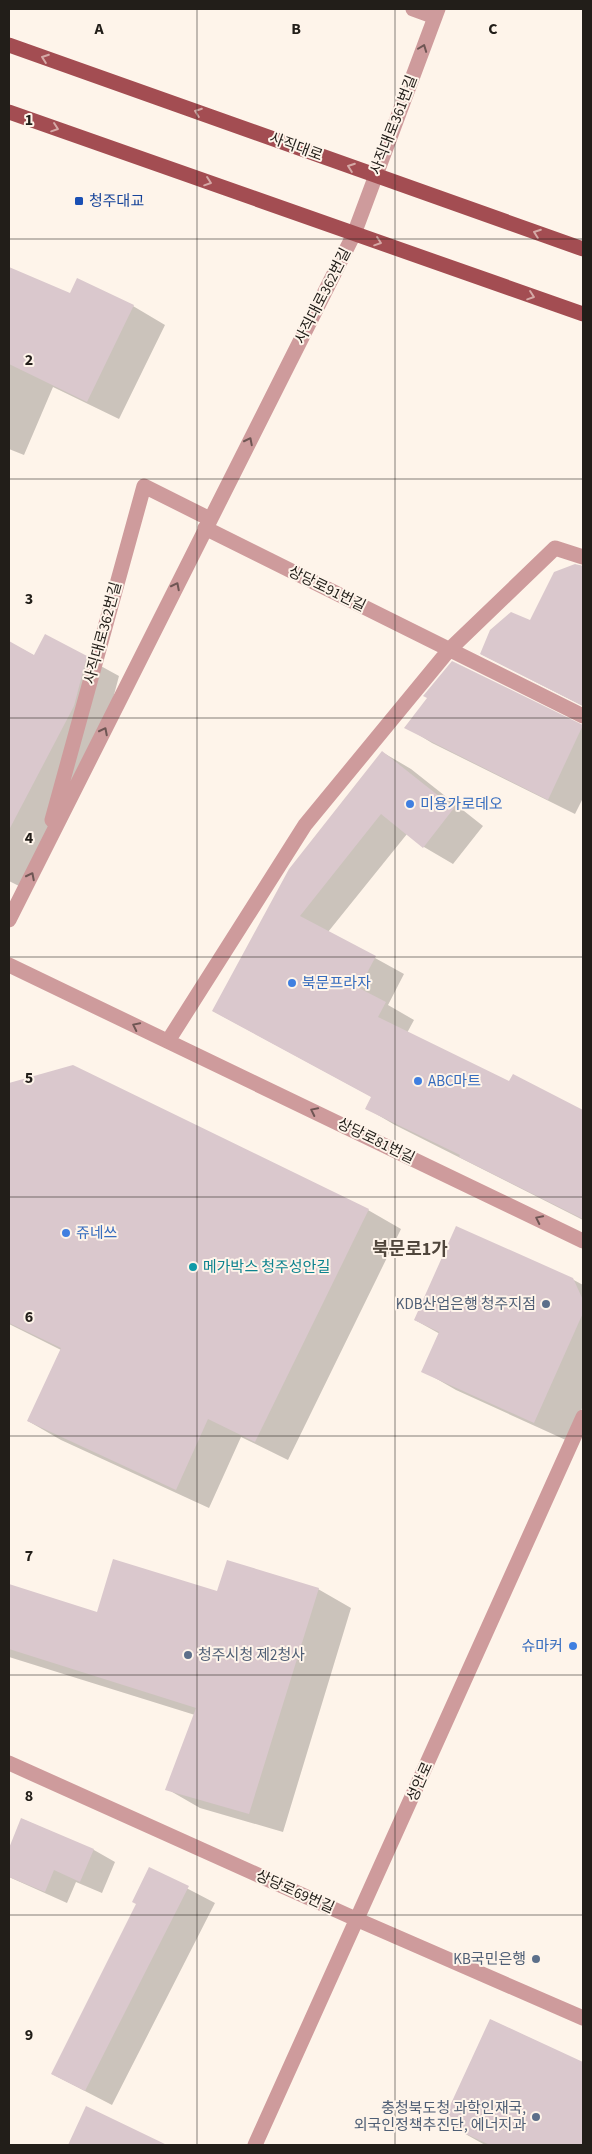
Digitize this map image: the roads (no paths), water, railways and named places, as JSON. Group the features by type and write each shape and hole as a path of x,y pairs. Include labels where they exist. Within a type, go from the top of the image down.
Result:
{"main road":[{"name":"사직대로","path":"9,45 583,249"},
{"path":"9,112 583,314"}],"street":[{"name":"사직대로361번길","path":"354,234 436,13 413,9"},
{"name":"사직대로362번길","path":"9,920 354,234"},
{"name":"사직대로362번길","path":"43,852 144,486 208,524"},
{"name":"상당로91번길","path":"208,524 449,650 583,716"},
{"path":"168,1041 305,825 449,650 555,548 583,557"},
{"name":"상당로81번길","path":"9,965 583,1240"},
{"name":"성안로","path":"255,2145 583,1417"},
{"name":"상당로69번길","path":"9,1763 358,1920 583,2018"}],"place":[{"name":"청주대교","path":"79,201"},
{"name":"미용가로데오","path":"410,804"},
{"name":"북문프라자","path":"292,983"},
{"name":"ABC마트","path":"418,1081"},
{"name":"쥬네쓰","path":"66,1233"},
{"name":"메가박스 청주성안길","path":"193,1267"},
{"name":"KDB산업은행 청주지점","path":"546,1304"},
{"name":"슈마커","path":"573,1646"},
{"name":"청주시청 제2청사","path":"188,1655"},
{"name":"KB국민은행","path":"536,1959"},
{"name":"충청북도청 과학인재국, 외국인정책추진단, 에너지과","path":"536,2117"}],"district":[{"name":"북문로1가","path":"410,1249"}]}
